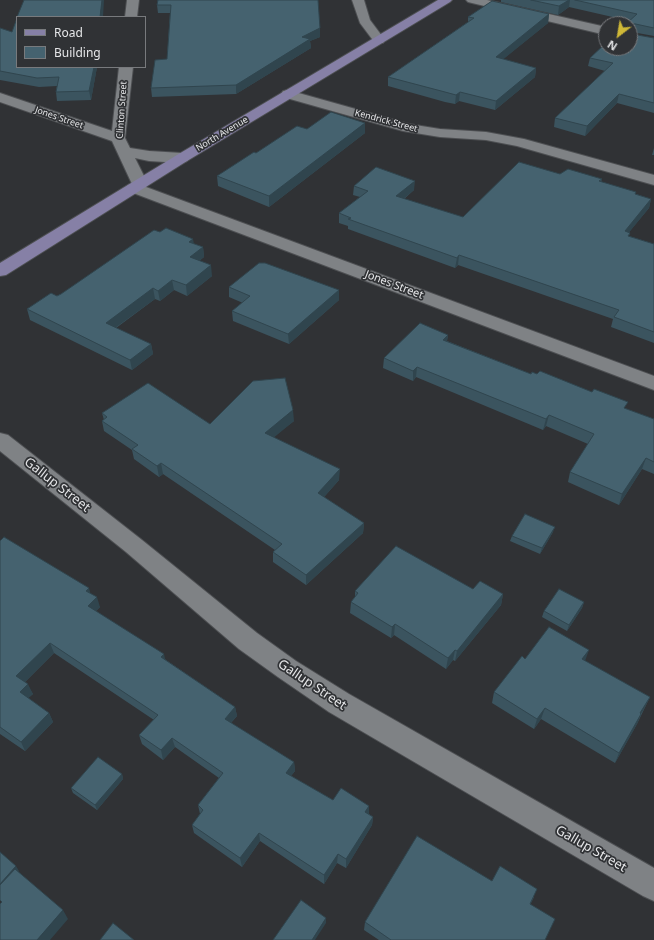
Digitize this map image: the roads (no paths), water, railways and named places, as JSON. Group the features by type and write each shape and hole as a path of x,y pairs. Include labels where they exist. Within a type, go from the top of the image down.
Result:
{"main road":[{"name":"North Avenue","path":"0,271 182,158 446,0"}],"street":[{"path":"131,16 133,0"},
{"path":"358,0 364,20 379,40"},
{"path":"472,0 598,29"},
{"name":"Clinton Street","path":"121,145 126,68"},
{"path":"304,84 319,88"},
{"name":"Kendrick Street","path":"288,94 408,128 440,134 486,136"},
{"name":"Jones Street","path":"0,98 149,156 182,158"},
{"name":"Kendrick Street","path":"410,115 486,136 519,142 654,180"},
{"path":"121,145 137,186"},
{"name":"Jones Street","path":"137,186 654,383"},
{"name":"Gallup Street","path":"0,440 134,546 248,641 287,669 338,703 654,885"}]}
